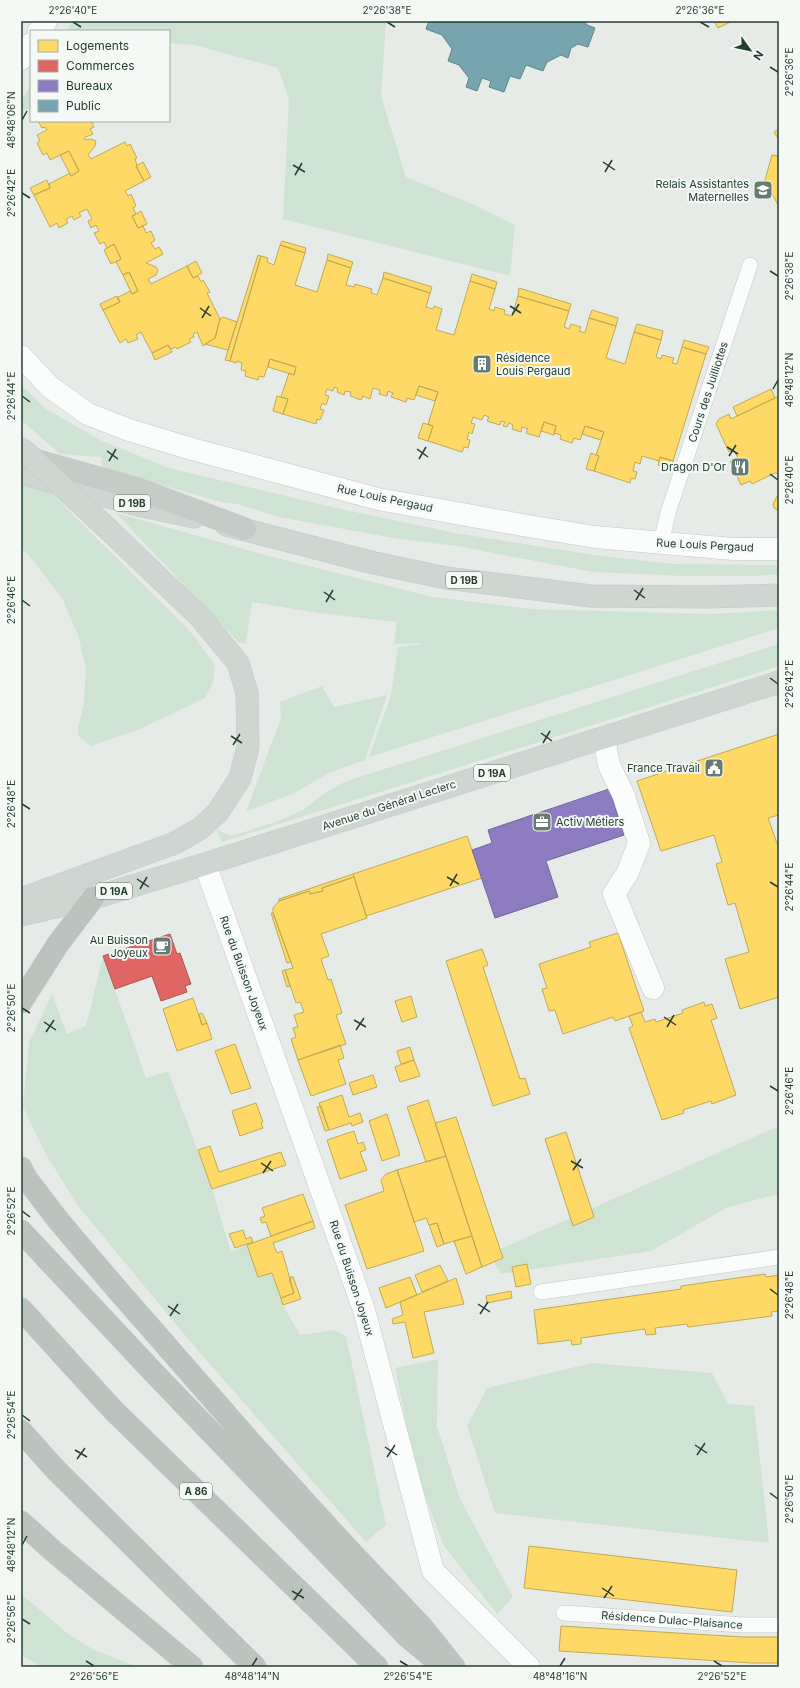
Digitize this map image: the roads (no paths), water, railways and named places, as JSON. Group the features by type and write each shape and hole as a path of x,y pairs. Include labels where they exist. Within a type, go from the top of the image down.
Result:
{"highway":[{"path":"21,456 138,489 245,529"},
{"path":"21,1002 58,944 93,898"},
{"path":"21,1168 26,1178 58,1220 108,1280 253,1445 347,1548 422,1627 454,1667"},
{"path":"21,1231 161,1380 408,1637 444,1667"},
{"name":"A 86","path":"21,1309 114,1411 377,1667"},
{"path":"21,1431 56,1470 255,1667"},
{"path":"21,1522 52,1550 192,1667"}],"main road":[{"path":"21,448 200,617 238,663 248,693 248,747 240,778 218,812 201,828 175,843 21,899"},
{"name":"D 19B","path":"21,473 138,505 245,529 370,562 446,578 591,596 706,597 779,595"},
{"name":"Avenue du Général Leclerc","path":"21,915 93,898 205,864 779,682"}],"street":[{"path":"40,30 46,21"},
{"path":"21,59 30,46"},
{"name":"Rue Louis Pergaud","path":"21,356 50,386 88,414 129,430 192,449 378,499 573,533 661,543 733,548 779,549"},
{"path":"604,738 609,765 624,796 638,843 628,872 614,894 654,988"},
{"name":"Rue du Buisson Joyeux","path":"205,864 364,1310 433,1570 529,1667"}],"lane":[{"name":"Cours des Juilliottes","path":"661,543 668,513 750,265"},
{"path":"541,1292 779,1257"},
{"name":"Résidence Dulac-Plaisance","path":"564,1613 743,1625 779,1625"}],"place":[{"name":"Relais Assistantes Maternelles","path":"763,190"},
{"name":"Résidence Louis Pergaud","path":"482,364"},
{"name":"Dragon D'Or","path":"740,467"},
{"name":"France Travail","path":"714,768"},
{"name":"Activ Métiers","path":"542,822"},
{"name":"Au Buisson Joyeux","path":"162,946"}]}
